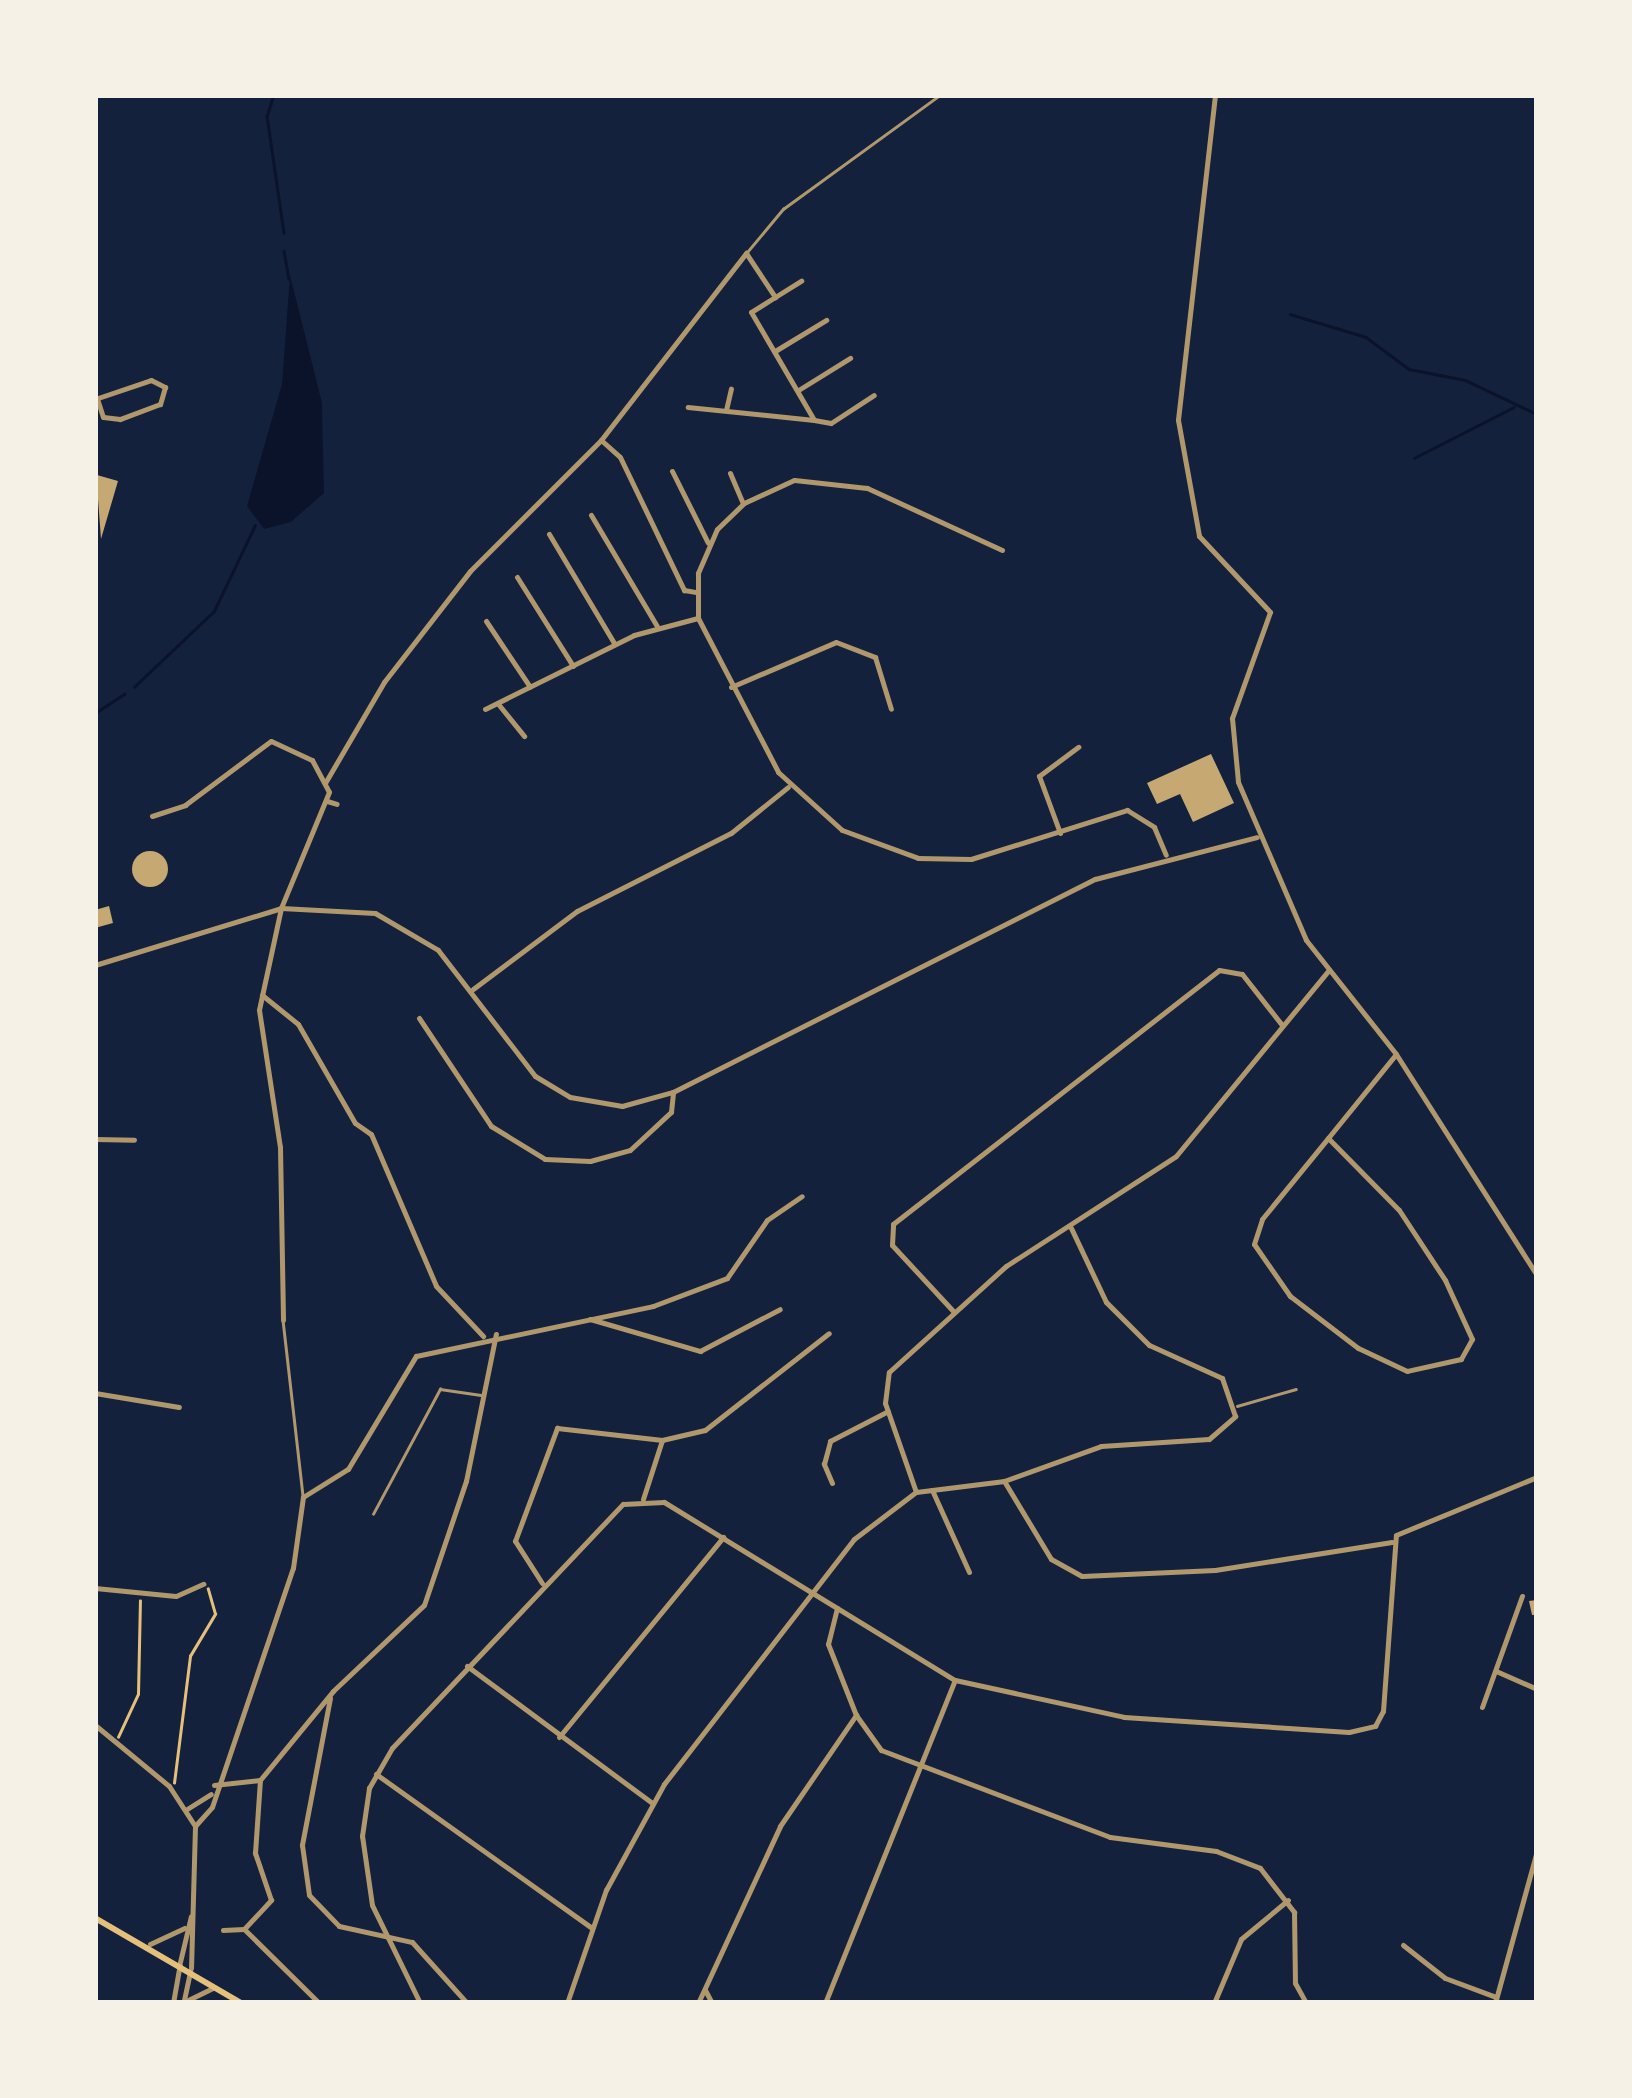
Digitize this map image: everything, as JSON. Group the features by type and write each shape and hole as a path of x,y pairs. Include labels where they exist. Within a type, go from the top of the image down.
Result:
{"main road":[{"path":"95,1918 150,1944 241,2003"}],"street":[{"path":"1215,95 1178,420 1200,536 1270,612 1232,718 1238,782 1257,837 1328,971 1396,1054 1537,1275"},
{"path":"325,782 384,682 470,571 601,440 746,253 775,297"},
{"path":"801,281 751,312 800,389 814,420 824,426 874,395"},
{"path":"776,352 826,320"},
{"path":"800,389 850,358"},
{"path":"151,380 165,387 160,404 120,420 103,417 96,399 151,380"},
{"path":"726,410 730,390"},
{"path":"688,407 726,410 795,425 814,420"},
{"path":"601,440 620,457 684,590 695,592"},
{"path":"672,472 708,543"},
{"path":"730,474 744,503"},
{"path":"1002,550 831,478 794,480 744,503 708,543 695,592 698,618 730,688 788,787 842,830 918,858 1000,854 1127,810 1154,826 1166,855"},
{"path":"591,514 657,626"},
{"path":"549,534 614,644"},
{"path":"517,577 573,666"},
{"path":"485,710 614,644 657,626 698,618"},
{"path":"486,620 530,687"},
{"path":"730,688 836,642 875,657 891,709"},
{"path":"499,705 524,736"},
{"path":"152,816 185,805 271,740 300,749 325,782 327,801 281,908 262,995 261,1052 280,1147 283,1320"},
{"path":"1060,832 1039,776 1078,747"},
{"path":"473,989 602,896 732,833 788,787"},
{"path":"327,801 337,804"},
{"path":"95,965 281,908 375,912 419,933 473,989 520,1060 558,1092 612,1106 673,1092 1095,879 1166,855 1257,837"},
{"path":"954,1312 892,1245 893,1224 1219,970 1242,974 1282,1025"},
{"path":"916,1492 888,1412 889,1372 1006,1266 1071,1228 1176,1156 1328,971"},
{"path":"262,995 298,1024 354,1124 374,1141 436,1286 483,1336"},
{"path":"419,1018 491,1126 546,1159 590,1162 630,1150 671,1112 673,1092"},
{"path":"1328,1138 1399,1210 1445,1280 1472,1339 1462,1360 1427,1371 1387,1364 1319,1320 1264,1268 1256,1231 1328,1138 1396,1054"},
{"path":"95,1138 134,1140"},
{"path":"184,2002 191,1968 195,1826 214,1785 293,1568 303,1497 348,1469 416,1356 483,1336 588,1318 727,1278 767,1220 802,1196"},
{"path":"567,2003 592,1928 652,1802 854,1540 916,1492 1004,1481 1101,1446 1208,1439 1230,1426 1237,1406 1222,1378 1125,1324 1071,1228"},
{"path":"588,1318 700,1351 780,1310"},
{"path":"542,1583 515,1541 557,1428 662,1440 728,1417 830,1333"},
{"path":"224,1930 244,1929 271,1900 254,1853 260,1780 333,1691 424,1605 466,1480 496,1334"},
{"path":"95,1393 179,1407"},
{"path":"832,1483 824,1464 830,1442 888,1412"},
{"path":"420,2003 382,1939 362,1836 376,1774 542,1583 611,1512 643,1498 662,1440"},
{"path":"1004,1481 1051,1558 1082,1576 1216,1570 1392,1542 1416,1521 1537,1477"},
{"path":"932,1490 970,1572"},
{"path":"643,1498 723,1537 955,1680 1124,1717 1368,1730 1383,1711 1392,1652 1392,1542"},
{"path":"560,1737 723,1537"},
{"path":"95,1588 176,1596 203,1584"},
{"path":"1482,1706 1522,1596"},
{"path":"836,1608 828,1644 856,1715 881,1750 914,1768 1110,1837 1216,1851 1260,1868 1288,1900 1295,1984 1306,2003"},
{"path":"467,1666 652,1802"},
{"path":"1496,1672 1537,1689"},
{"path":"825,2003 914,1768 955,1680"},
{"path":"333,1691 312,1757 302,1845 309,1895 339,1926 382,1939 412,1942 466,2003"},
{"path":"698,2003 780,1826 856,1715"},
{"path":"95,1724 171,1788 195,1826"},
{"path":"376,1774 592,1928"},
{"path":"214,1785 260,1780"},
{"path":"187,1809 210,1794"},
{"path":"1403,1945 1446,1978 1496,2000 1537,1851"},
{"path":"1214,2003 1248,1929 1288,1900"},
{"path":"173,2003 185,1928 192,1913"},
{"path":"150,1944 185,1928"},
{"path":"244,1929 320,2003"},
{"path":"184,2002 218,1986"},
{"path":"705,1990 712,2003"}],"lane":[{"path":"746,253 783,209 940,95"},
{"path":"283,1320 303,1497"},
{"path":"1237,1406 1296,1388"},
{"path":"373,1514 440,1389 481,1395"}],"path":[{"path":"171,1788 190,1656 216,1614 218,1598 203,1584"},
{"path":"116,1740 134,1717 141,1595"}],"water":[{"path":"290,275 322,403 324,493 291,522 264,529 247,506 282,384"}],"building":[{"path":"95,459 97,475 118,481 101,539"},
{"path":"1211,754 1234,803 1193,822 1180,794 1157,804 1147,783"},
{"path":"150,851 163,856 168,869 163,882 150,887 137,882 132,869 137,856"},
{"path":"109,906 113,923 95,928 95,910"},
{"path":"1537,1600 1537,1615 1532,1615 1529,1601"}],"waterway":[{"path":"274,95 267,116 284,233"},
{"path":"284,251 289,279"},
{"path":"1290,314 1366,337 1409,369 1465,380 1537,414"},
{"path":"1414,458 1514,407"},
{"path":"134,687 214,611 255,525"},
{"path":"95,713 124,694"}]}
